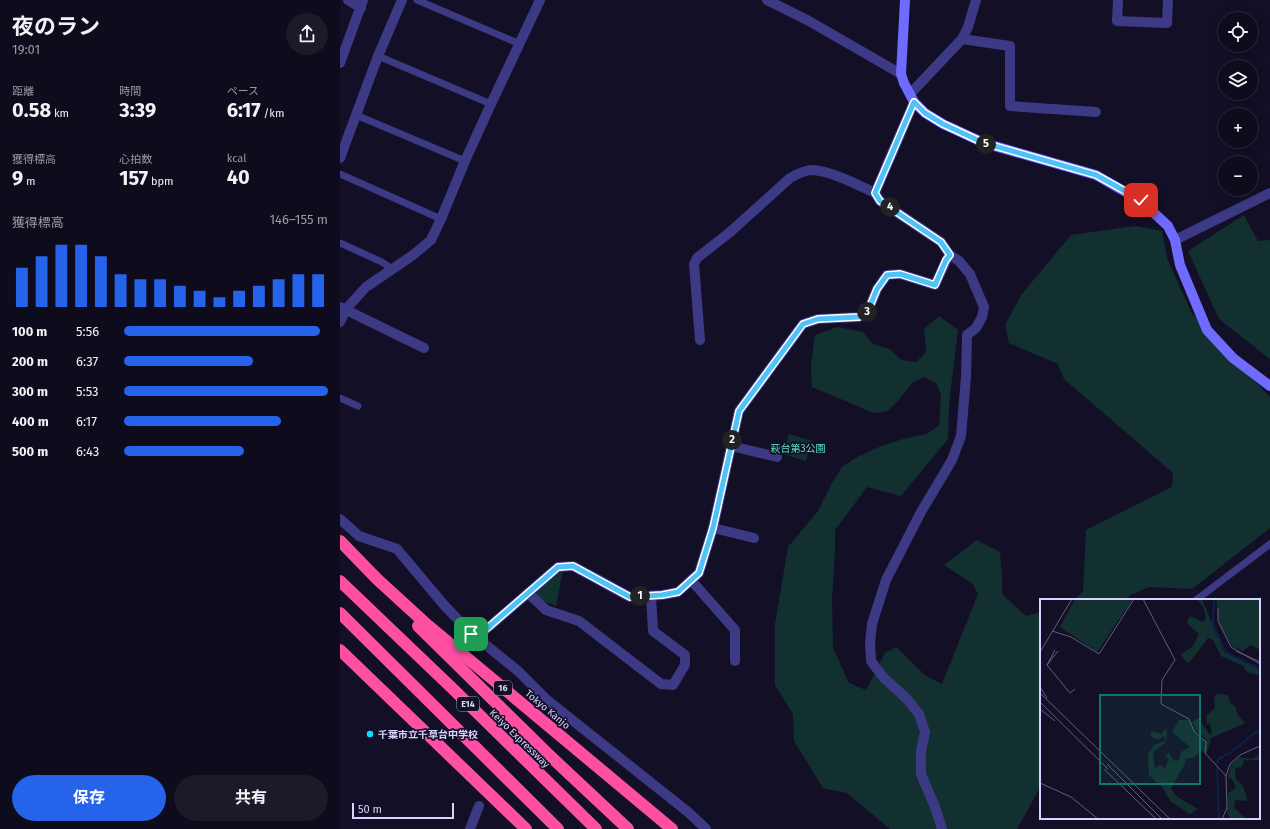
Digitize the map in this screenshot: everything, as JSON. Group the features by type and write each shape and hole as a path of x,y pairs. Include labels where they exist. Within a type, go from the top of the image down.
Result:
{"highway":[{"name":"Tokyo Kanjo","path":"340,541 377,579 424,622 672,829"},
{"path":"340,545 345,556 628,829"},
{"name":"Keiyo Expressway","path":"340,581 596,829"},
{"name":"E14","path":"340,613 558,829"},
{"path":"340,650 526,829"}],"street":[{"path":"340,63 362,4 348,0"},
{"path":"340,158 378,56 402,0"},
{"path":"340,322 343,308 366,287 413,255 430,240 441,219 465,161 540,0"},
{"path":"766,0 809,21 901,74"},
{"path":"905,0 901,74 912,98 925,113 943,124 984,143 1096,175 1141,200 1168,226 1175,240 1180,266 1207,330 1233,358 1270,386"},
{"path":"875,193 912,98 962,39 968,26 976,0"},
{"path":"1118,0 1117,21 1167,23 1168,0"},
{"path":"962,39 1010,46 1010,106 1096,112"},
{"path":"700,340 694,264 697,258 729,233 790,178 800,172 812,170 822,172 875,193 880,201 941,242 950,255 959,261 970,274 984,307 982,317 976,328 967,335 966,377 960,436 952,460 921,512 886,580 872,624 870,643 872,661 883,677 906,698 919,714 925,732 921,752 921,774 935,807 942,829"},
{"path":"1175,240 1270,193"},
{"path":"476,638 558,567 573,566 630,597 662,595 678,592 699,573 713,528 739,411 803,324 818,319 859,317 868,311 877,289 887,275 900,274 935,285 946,260 950,255"},
{"path":"343,308 424,348"},
{"path":"731,446 777,457"},
{"path":"340,519 359,536 397,549 444,605 476,638 518,671 547,700 706,829"},
{"path":"713,528 754,538"},
{"path":"691,580 735,630 735,661"},
{"path":"528,593 546,610 579,621 661,684 672,685 684,665 684,654 653,631 651,596"},
{"path":"470,829 479,806"}],"lane":[{"path":"417,0 520,44"},
{"path":"378,56 491,104"},
{"path":"356,116 465,161"},
{"path":"340,174 441,219"},
{"path":"340,243 382,262 392,269"},
{"path":"340,398 358,406"},
{"path":"1197,599 1270,544"}],"green space":[{"path":"1244,215 1258,241 1270,240 1270,359 1219,319 1188,251"},
{"path":"1135,226 1162,231 1167,258 1192,314 1270,397 1270,528 1192,589 1149,587 1130,595 1128,599 1075,599 1083,591 1086,530 1172,487 1173,473 1064,379 1058,364 1009,343 1005,325 1021,295 1071,235"},
{"path":"939,316 958,330 949,404 948,439 901,496 867,487 835,530 832,599 833,648 849,683 866,690 885,653 896,647 926,676 942,684 978,594 973,584 944,565 977,540 1000,552 1002,594 1026,616 1040,612 1040,788 1017,829 890,829 847,793 823,788 794,741 793,714 775,685 775,624 788,547 818,511 842,467 859,456 881,446 926,434 939,426 941,395 936,383 924,377 913,382 888,411 874,413 812,387 811,365 815,335 837,327 863,332 873,344 890,349 901,360 916,362 926,352 924,329"},
{"name":"萩台第3公園","path":"789,434 812,441 806,461 783,454"},
{"path":"563,570 556,606 543,601 535,593 552,576"}],"place":[{"name":"千葉市立千草台中学校","path":"370,734"}],"route":[{"path":"471,634 476,638 558,567 573,566 630,597 662,595 678,592 699,573 713,528 739,411 803,324 818,319 859,317 868,311 877,289 887,275 900,274 935,285 946,260 950,255 941,242 880,201 875,193 914,102 925,113 943,124 984,143 1096,175 1141,200"}]}
